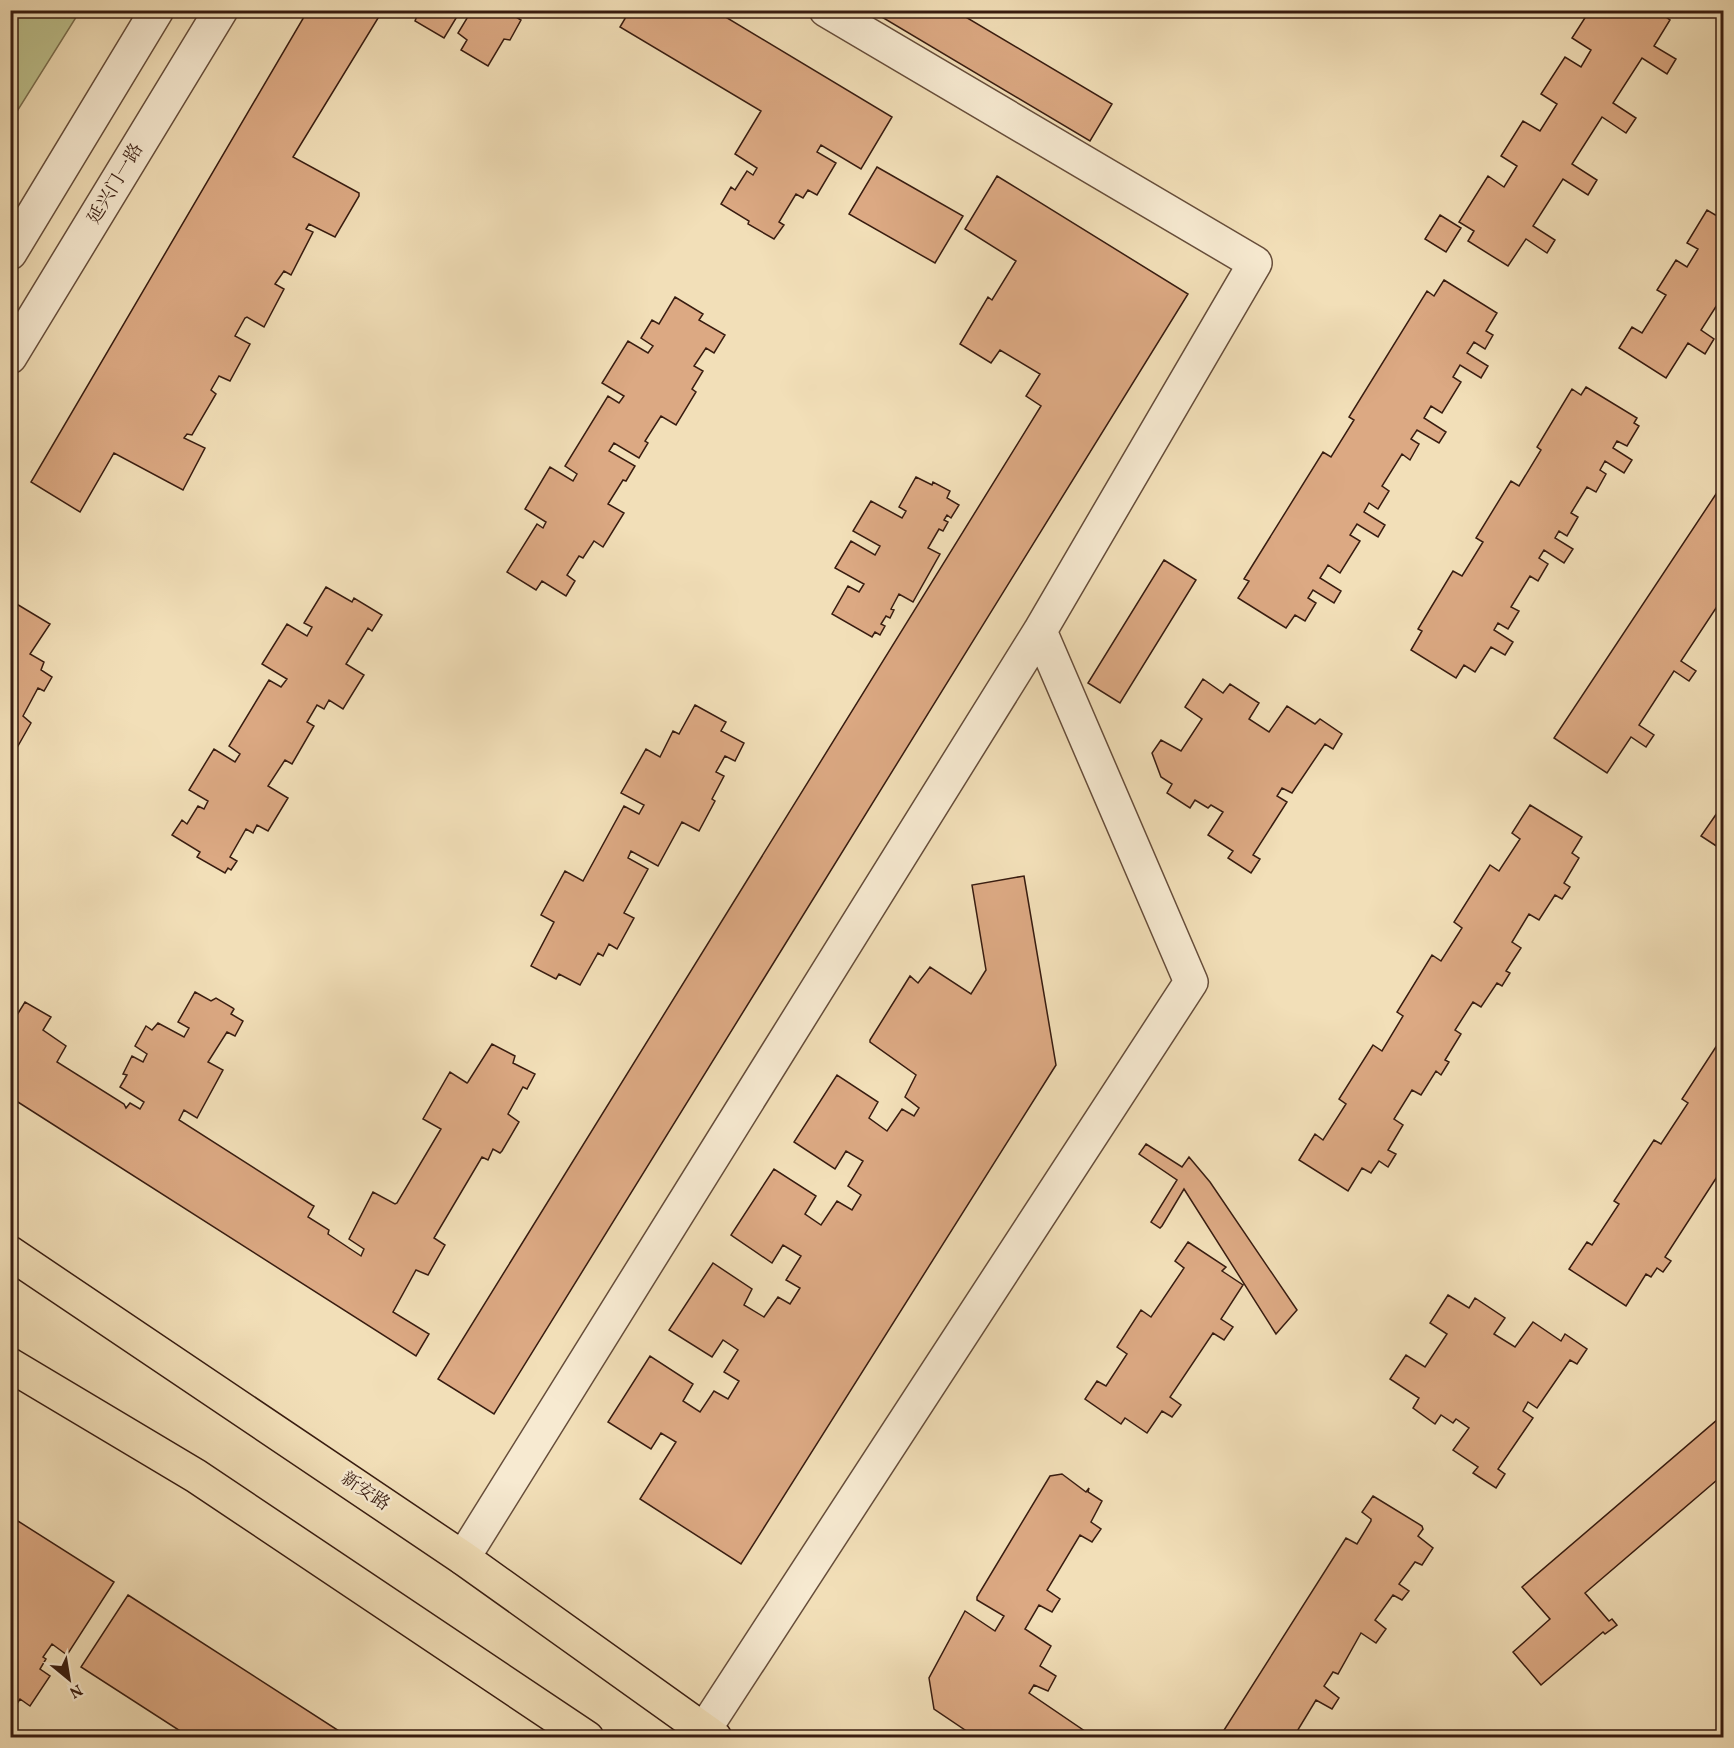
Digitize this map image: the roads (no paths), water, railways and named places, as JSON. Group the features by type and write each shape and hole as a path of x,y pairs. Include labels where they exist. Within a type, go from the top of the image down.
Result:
{"main road":[{"name":"新安路","path":"10,1253 463,1558 709,1734"},
{"path":"10,1365 196,1476 586,1737"}],"street":[{"path":"10,253 157,10"},
{"name":"延兴门一路","path":"10,357 221,10"},
{"path":"463,1558 1040,631 1255,263 826,10"},
{"path":"709,1734 1191,982 1040,631"}]}
